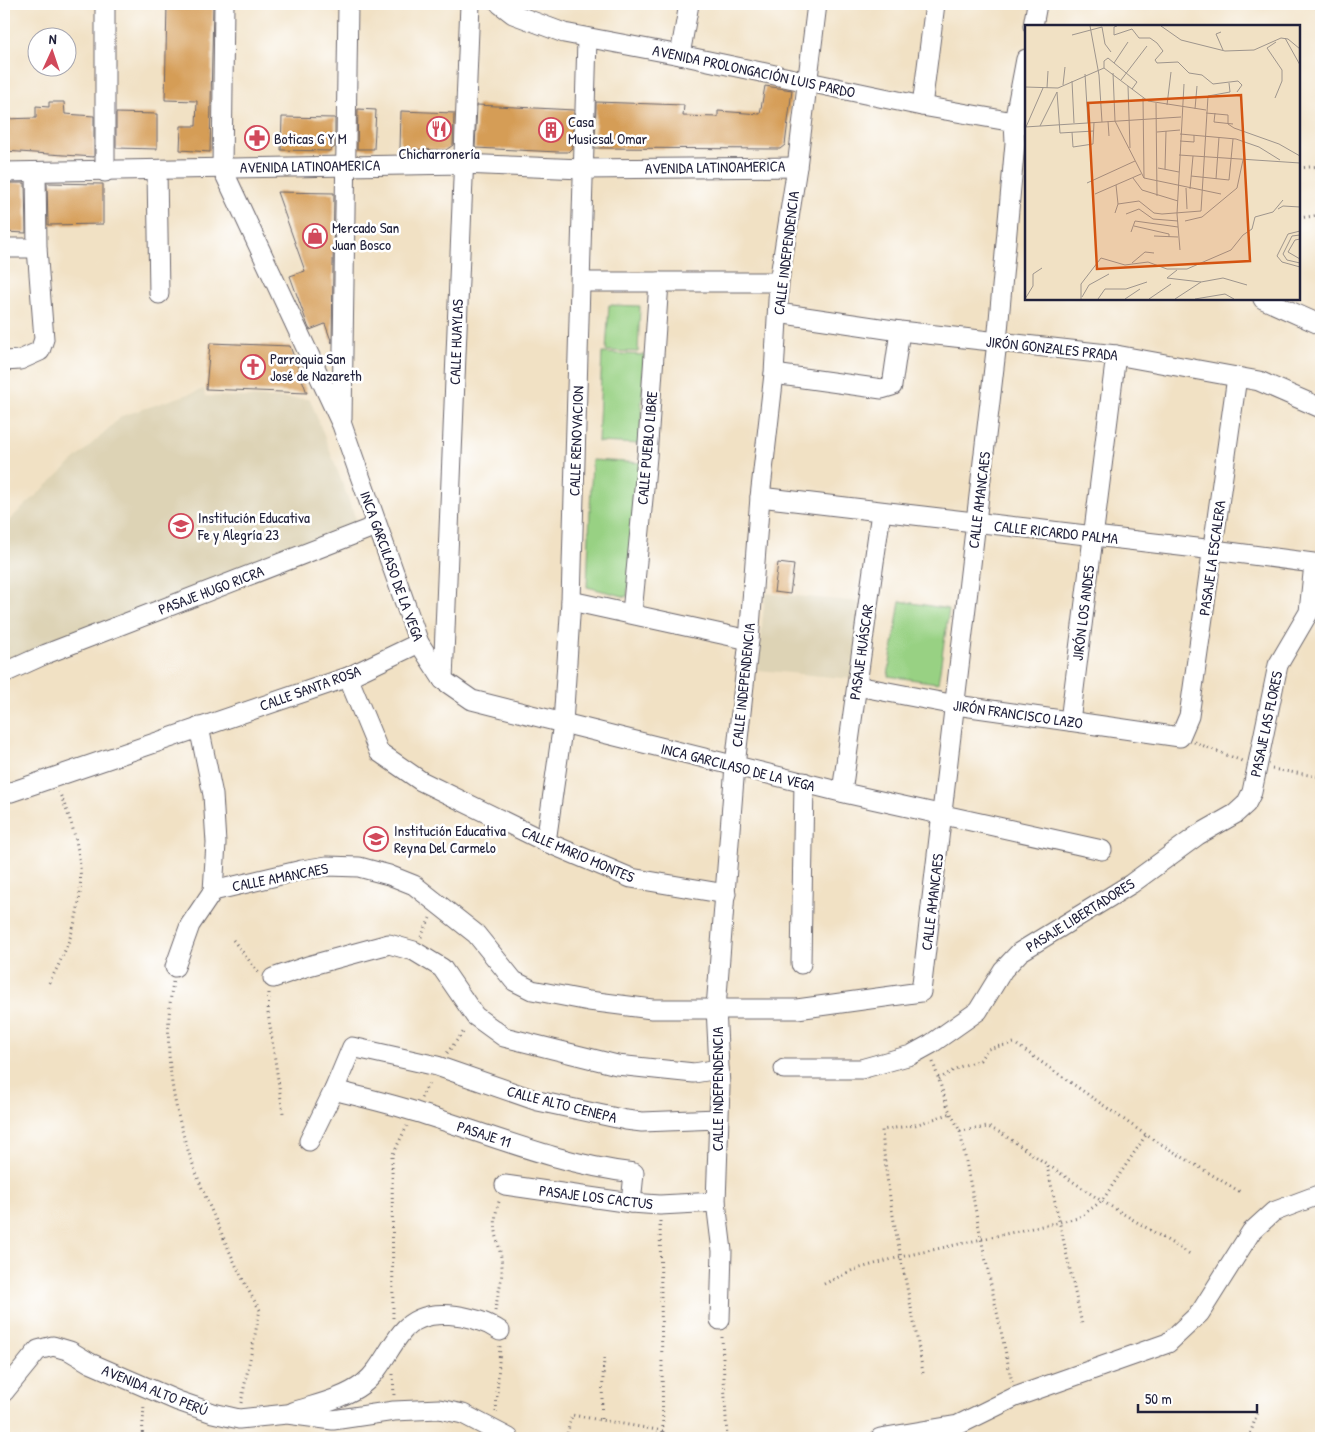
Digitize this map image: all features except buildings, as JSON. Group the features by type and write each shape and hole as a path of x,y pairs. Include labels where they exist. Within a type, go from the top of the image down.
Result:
{"street":[{"path":"105,4 105,172"},
{"name":"INCA GARCILASO DE LA VEGA","path":"224,4 222,168 342,425 376,526 419,643 444,680 472,700 942,816 1102,850"},
{"path":"342,425 344,165 348,4"},
{"name":"CALLE HUAYLAS","path":"444,680 462,164 470,4"},
{"name":"AVENIDA PROLONGACIÓN LUIS PARDO","path":"500,4 513,14 538,25 587,38 680,55 922,106 1014,122"},
{"path":"680,55 689,4"},
{"name":"CALLE INDEPENDENCIA","path":"720,1320 722,1251 716,1202 719,1069 716,1008 735,766 749,640 760,497 774,374 779,282 797,167 817,4"},
{"path":"922,106 935,4"},
{"path":"1033,25 1037,4"},
{"name":"CALLE RENOVACION","path":"546,842 563,723 571,601 582,282 582,169 587,38"},
{"name":"CALLE AMANCAES","path":"213,891 302,870 327,866 359,867 414,886 438,902 476,934 514,982 532,990 589,1002 652,1009 797,1009 921,992 1021,143 1014,122 1025,64"},
{"name":"AVENIDA LATINOAMERICA","path":"4,172 105,172 344,165 462,164 582,169 797,167"},
{"path":"157,171 159,294"},
{"path":"4,361 20,360 40,351 44,339 36,248 36,172"},
{"path":"4,248 36,248"},
{"path":"582,282 779,282"},
{"name":"CALLE PUEBLO LIBRE","path":"632,613 647,457 659,282"},
{"path":"1266,300 1321,325"},
{"name":"JIRÓN GONZALES PRADA","path":"778,313 900,331 1116,355 1259,381 1321,408"},
{"path":"774,374 882,389 892,386 900,331"},
{"name":"JIRÓN LOS ANDES","path":"1070,722 1116,355"},
{"name":"PASAJE LA ESCALERA","path":"1180,737 1189,716 1237,377"},
{"name":"CALLE RICARDO PALMA","path":"760,497 976,524 1214,550 1318,564"},
{"name":"PASAJE HUÁSCAR","path":"842,792 881,512"},
{"name":"PASAJE HUGO RICRA","path":"4,673 46,654 376,526"},
{"name":"PASAJE LAS FLORES","path":"1198,835 1235,814 1246,804 1252,792 1278,665 1309,612 1318,564"},
{"path":"571,601 749,640"},
{"name":"CALLE SANTA ROSA","path":"11,792 348,676 419,643"},
{"name":"CALLE MARIO MONTES","path":"348,676 379,752 420,781 546,842 631,878 726,894"},
{"name":"JIRÓN FRANCISCO LAZO","path":"857,686 956,706 1180,737"},
{"path":"175,967 190,926 213,891 216,843 213,795 199,727"},
{"path":"801,964 804,782"},
{"name":"PASAJE LIBERTADORES","path":"784,1069 861,1069 911,1055 931,1044 978,1011 1003,970 1020,952 1131,884 1198,835"},
{"path":"273,978 308,966 389,944 414,951 442,968 476,1016 504,1037 617,1065 694,1073 719,1069"},
{"name":"CALLE ALTO CENEPA","path":"334,1090 352,1047 437,1066 538,1101 626,1120 642,1122 718,1119"},
{"path":"309,1141 334,1090"},
{"name":"PASAJE 11","path":"334,1090 414,1111 555,1158 603,1170 634,1174 631,1203"},
{"name":"PASAJE LOS CACTUS","path":"505,1185 631,1203 660,1205 716,1202"},
{"path":"880,1438 958,1425 1015,1397 1168,1343 1200,1313 1251,1232 1273,1212 1321,1194"},
{"path":"287,1414 353,1391 365,1382 410,1324 424,1317 448,1315 470,1317 497,1329"},
{"name":"AVENIDA ALTO PERÚ","path":"4,1392 38,1350 53,1346 70,1351 90,1363 145,1387 204,1410 239,1419 287,1414 332,1420 394,1411 439,1409 463,1414 509,1438"}],"path":[{"path":"1313,4 1321,12"},
{"path":"1300,168 1321,166"},
{"path":"1300,218 1321,215"},
{"path":"49,983 67,951 73,934 80,893 79,852 71,818 53,777"},
{"path":"414,951 438,902"},
{"path":"233,940 264,979 273,978 268,996 268,1013 283,1113"},
{"path":"175,967 169,1030 178,1119 196,1176 243,1283 260,1310 241,1399 239,1419"},
{"path":"393,1344 392,1156 437,1066 476,1016"},
{"path":"938,1079 959,1067 980,1060 987,1049 1014,1042 1146,1135 1242,1193"},
{"path":"931,1044 931,1054 938,1079 948,1108 960,1132 980,1238 1015,1397"},
{"path":"923,1373 912,1302 900,1256 886,1180 882,1130 915,1125 952,1113"},
{"path":"960,1132 988,1127 1001,1133 1047,1166 1190,1254"},
{"path":"824,1284 854,1270 900,1256 980,1238 1061,1224 1078,1218 1102,1201 1146,1135"},
{"path":"1047,1166 1082,1324"},
{"path":"490,1427 497,1410 497,1329 502,1271 495,1234 496,1208 505,1185"},
{"path":"660,1205 664,1438"},
{"path":"4,1293 8,1306"},
{"path":"720,1320 724,1346 727,1438"},
{"path":"602,1419 604,1358"},
{"path":"393,1373 394,1411"},
{"path":"142,1438 145,1387"},
{"path":"1320,1438 1321,1404"},
{"path":"1249,1438 1258,1410"},
{"path":"566,1438 572,1415 663,1431"}],"shaded area":[{"name":"Institución Educativa Fe y Alegría 23","path":"204,389 205,396 310,399 359,527 4,662 4,525 122,416"},
{"path":"765,593 860,602 853,679 758,670"}],"green space":[{"path":"609,305 640,306 638,352 606,351"},
{"path":"602,353 644,355 640,444 598,442"},
{"path":"592,460 642,463 627,597 587,587"},
{"path":"900,601 949,609 938,683 888,676"}],"place":[{"name":"Chicharronería","path":"439,129"},
{"name":"Casa Musicsal Omar","path":"551,130"},
{"name":"Boticas G Y M","path":"257,138"},
{"name":"Mercado San Juan Bosco","path":"315,236"},
{"name":"Parroquia San José de Nazareth","path":"253,367"},
{"name":"Institución Educativa Fe y Alegría 23","path":"181,526"},
{"name":"Institución Educativa Reyna Del Carmelo","path":"376,839"}]}
